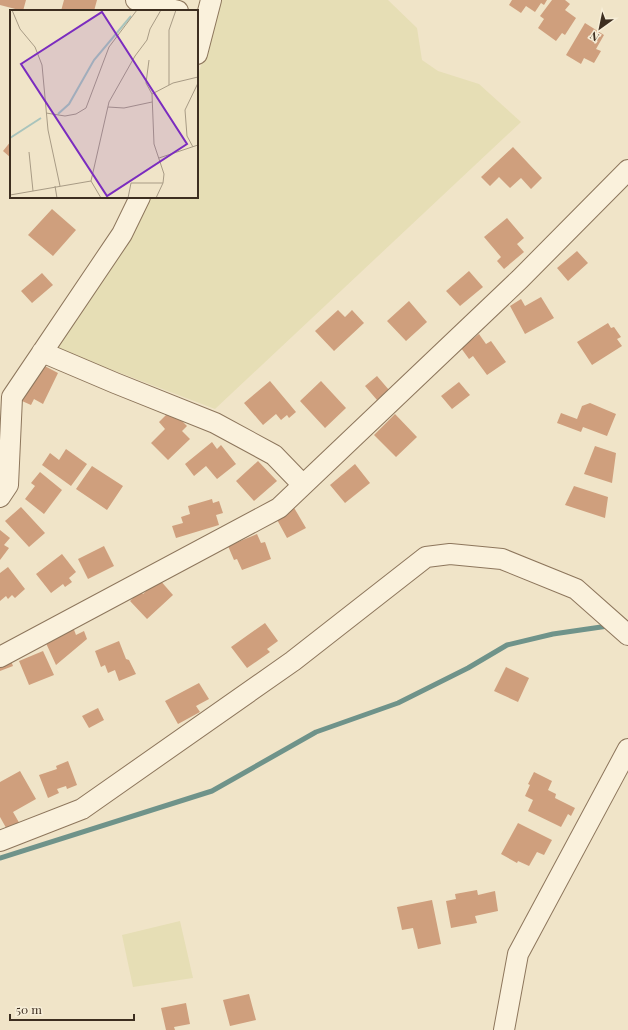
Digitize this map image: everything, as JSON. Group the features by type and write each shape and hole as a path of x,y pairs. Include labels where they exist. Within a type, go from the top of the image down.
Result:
{"street":[{"path":"136,0 174,10"},
{"path":"198,49 205,11"},
{"path":"0,657 279,508 520,279 628,170"},
{"path":"0,496 8,485 6,397 42,352 122,234 140,198"},
{"path":"42,352 215,422 274,455 303,485"},
{"path":"0,841 82,809 293,661 426,557 450,554 502,559 576,588 628,635"},
{"path":"504,1030 518,954 628,749"}],"shaded area":[{"path":"219,0 388,0 417,28 422,60 438,71 479,84 521,122 215,409 52,347 146,198 198,198 198,76"},
{"path":"180,921 193,978 133,987 122,935"}],"building":[{"path":"0,0 26,0 23,10 0,5"},
{"path":"64,0 97,0 94,10 61,10"},
{"path":"512,0 547,0 544,5 541,3 535,12 526,6 521,13 509,5"},
{"path":"552,0 565,0 570,4 565,10 576,18 565,35 562,33 556,41 538,28 544,19 540,16"},
{"path":"585,23 604,35 596,49 601,51 594,63 584,58 581,64 566,55"},
{"path":"10,142 10,157 3,151"},
{"path":"513,147 542,178 531,189 521,178 510,188 499,177 490,186 481,177"},
{"path":"52,209 76,230 53,256 28,235"},
{"path":"507,218 524,238 517,244 524,252 504,269 497,261 501,257 484,237"},
{"path":"577,251 588,263 568,281 557,268"},
{"path":"469,271 483,287 460,306 446,291"},
{"path":"42,273 53,285 32,303 21,291"},
{"path":"541,297 554,318 525,334 510,306 521,299 525,306"},
{"path":"409,301 427,322 406,341 387,321"},
{"path":"338,310 345,317 352,310 364,323 334,351 315,331"},
{"path":"608,323 611,328 614,327 621,337 617,339 622,346 592,365 577,342"},
{"path":"479,334 486,344 491,341 506,362 487,375 473,356 469,359 461,348"},
{"path":"39,363 58,373 43,404 34,399 31,405 22,401"},
{"path":"377,376 389,390 377,400 365,386"},
{"path":"270,381 296,412 289,418 287,415 281,420 276,414 263,425 244,403"},
{"path":"321,381 346,408 325,428 300,401"},
{"path":"459,382 470,395 452,409 441,396"},
{"path":"590,403 616,414 607,436 583,427 581,432 557,423 561,413 577,419 582,406"},
{"path":"171,410 187,426 182,431 190,439 168,460 151,443 165,429 159,422"},
{"path":"395,414 417,437 396,457 374,435"},
{"path":"212,442 217,449 221,445 236,464 217,479 206,466 194,476 185,464"},
{"path":"595,446 616,453 612,483 584,474"},
{"path":"66,449 87,464 71,486 42,465 50,453 59,460"},
{"path":"258,461 277,481 254,501 236,481"},
{"path":"355,464 370,483 345,503 330,485"},
{"path":"92,466 123,486 107,510 76,489"},
{"path":"40,472 62,490 44,514 25,499 35,486 31,483"},
{"path":"574,486 608,497 605,518 565,505"},
{"path":"212,499 213,503 219,501 223,513 216,515 219,525 176,538 172,526 183,523 181,517 190,514 188,506"},
{"path":"293,506 306,528 287,538 275,516"},
{"path":"21,507 45,533 29,547 5,521"},
{"path":"0,530 10,538 4,545 9,548 0,560"},
{"path":"257,534 261,543 265,542 271,559 242,570 237,559 234,560 228,546"},
{"path":"104,546 114,566 88,579 78,559"},
{"path":"62,554 76,572 69,578 72,582 65,587 63,584 51,593 36,574"},
{"path":"8,567 25,589 15,598 12,595 8,599 6,596 0,601 0,573"},
{"path":"159,579 173,595 147,619 130,601 140,591 143,594"},
{"path":"265,623 278,641 267,649 270,652 247,668 231,647"},
{"path":"73,627 76,635 84,631 87,639 56,665 45,641"},
{"path":"119,641 126,659 129,660 136,674 119,681 115,670 108,673 105,665 101,667 95,651"},
{"path":"43,651 54,675 29,685 19,661"},
{"path":"10,658 13,666 0,671 0,661"},
{"path":"506,667 529,678 518,702 494,691"},
{"path":"199,683 209,699 196,706 200,712 178,724 165,701"},
{"path":"98,708 104,720 89,728 82,716"},
{"path":"68,761 77,785 67,789 66,786 57,789 59,793 48,798 39,775 57,769 56,766"},
{"path":"20,771 36,799 13,812 21,826 9,833 0,817 0,782"},
{"path":"534,772 552,781 548,790 556,794 555,798 575,808 571,816 568,814 561,827 528,811 533,800 525,796 530,785 528,784"},
{"path":"518,823 552,840 544,855 537,852 529,866 518,861 517,863 501,854"},
{"path":"477,890 478,895 495,891 498,911 475,916 477,923 451,928 446,901 456,899 455,894"},
{"path":"432,900 441,944 418,949 413,928 402,930 397,907"},
{"path":"249,994 256,1020 230,1026 223,1000"},
{"path":"186,1003 190,1024 174,1027 175,1030 166,1030 161,1008"}],"waterway":[{"path":"0,858 212,791 316,732 398,703 468,668 507,645 553,634 608,626"}]}
